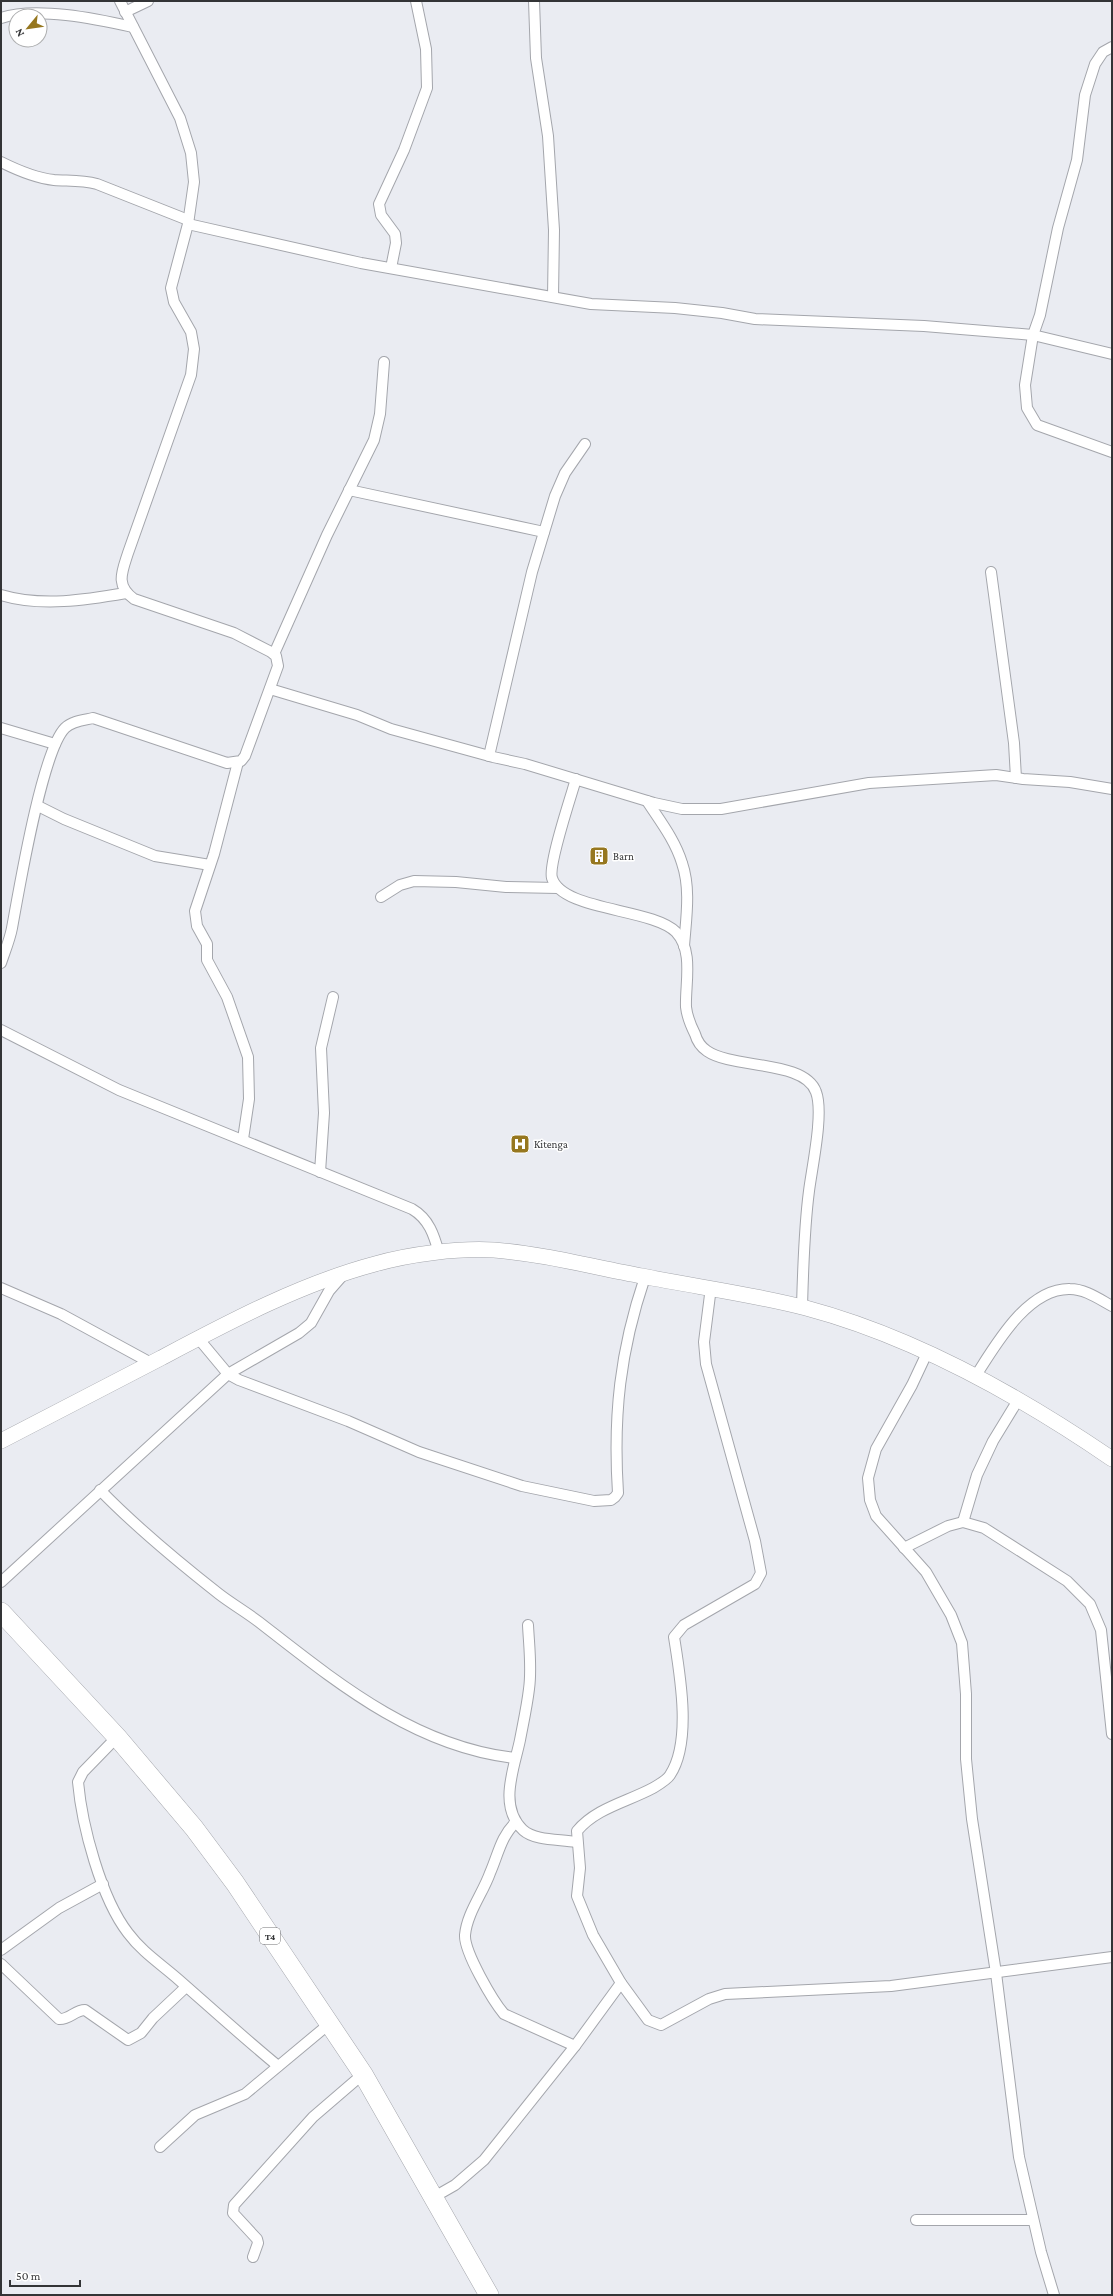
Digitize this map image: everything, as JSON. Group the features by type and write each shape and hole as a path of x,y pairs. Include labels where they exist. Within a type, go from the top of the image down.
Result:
{"highway":[{"name":"T4","path":"1,1612 117,1737 194,1828 235,1883 363,2074 489,2295"}],"main road":[{"path":"1,1441 198,1338 295,1292 344,1273 378,1263 439,1253 492,1250 557,1259 645,1277 711,1287 802,1307 872,1330 927,1353 1018,1400 1112,1459"}],"street":[{"path":"1,963 12,930 19,885 38,806 55,744 65,728 78,720 93,718 218,761 231,764 238,762 245,756 278,666 278,660 274,654 234,633 170,613 134,599 126,593 122,586 124,567 192,375 194,349 191,332 174,302 171,288 188,222 194,182 191,153 180,118 120,1"},
{"path":"125,12 148,1"},
{"path":"391,268 396,243 395,234 380,215 379,204 404,150 427,88 426,49 416,1"},
{"path":"534,1 536,58 548,136 554,230 553,297"},
{"path":"1,18 14,13 55,15 86,18 133,27"},
{"path":"1112,46 1103,52 1095,64 1085,95 1077,160 1033,335 1025,385 1027,408 1030,417 1037,425 1112,452"},
{"path":"1,162 36,176 54,180 84,180 97,184 188,222 391,268 591,304 675,308 722,313 755,319 924,326 1033,335 1112,354"},
{"path":"274,654 374,440 380,414 384,362"},
{"path":"489,756 532,572 555,496 566,473 585,444"},
{"path":"350,490 544,532"},
{"path":"990,572 1014,743 1016,778"},
{"path":"1,595 17,600 36,601 96,598 126,593"},
{"path":"270,689 357,715 391,729 489,756 525,764 647,801 682,809 721,809 869,783 996,775 1070,782 1112,789"},
{"path":"1,728 55,744"},
{"path":"238,762 210,865 195,911 195,920 207,944 207,960 227,997 248,1057 250,1078 243,1139"},
{"path":"576,779 552,863 551,878 558,888 566,894 585,901 650,918 676,931 682,941 687,960 686,1009 699,1043 707,1052 730,1060 785,1069 797,1073 816,1091 818,1108 808,1192 802,1307"},
{"path":"647,801 672,839 682,863 687,908 684,950"},
{"path":"38,806 64,819 155,856 210,865"},
{"path":"381,897 400,884 414,881 456,882 506,887 558,888"},
{"path":"320,1172 324,1113 321,1048 333,997"},
{"path":"1,1030 119,1090 243,1139 375,1195 399,1202 419,1213 429,1225 439,1253"},
{"path":"1,1582 228,1374 299,1333 311,1323 329,1291 344,1273"},
{"path":"198,1338 228,1374 239,1380 348,1422 419,1452 522,1486 580,1499 611,1500 618,1492 616,1436 622,1361 631,1318 645,1277"},
{"path":"711,1287 704,1342 706,1364 755,1541 761,1573 755,1584 684,1625 674,1637 681,1683 683,1724 678,1757 669,1776 653,1788 627,1798 585,1821 577,1831 576,1842 580,1868 577,1896 593,1935 621,1983 648,2020 661,2025 709,1999 725,1994 891,1986 1112,1957"},
{"path":"1,1288 61,1314 151,1363"},
{"path":"975,1377 999,1340 1037,1299 1054,1291 1070,1289 1091,1294 1112,1306"},
{"path":"927,1353 912,1385 876,1449 868,1478 870,1500 876,1516 926,1572 951,1615 962,1643 966,1694 966,1759 972,1819 996,1972 1020,2157 1033,2220 1054,2295"},
{"path":"963,1522 977,1475 993,1441 1018,1400"},
{"path":"100,1490 139,1530 220,1595 258,1621 338,1682 387,1715 460,1747 515,1758"},
{"path":"904,1548 948,1526 963,1522 984,1528 1025,1552 1068,1581 1090,1604 1101,1630 1112,1734"},
{"path":"528,1625 530,1669 529,1690 520,1741 515,1758 510,1791 510,1808 516,1822 524,1832 537,1837 576,1842"},
{"path":"117,1737 83,1772 78,1782 91,1853 109,1900 127,1932 144,1953 278,2066"},
{"path":"516,1822 506,1831 488,1878 471,1913 465,1936 468,1950 497,2006 504,2014 575,2046"},
{"path":"1,1950 58,1908 103,1884"},
{"path":"1,1964 59,2019 64,2019 80,2010 85,2010 128,2040 141,2033 153,2018 186,1987"},
{"path":"434,2198 455,2185 484,2160 575,2046 621,1983"},
{"path":"160,2147 195,2115 245,2094 329,2024"},
{"path":"253,2257 258,2243 257,2239 232,2213 234,2204 313,2117 363,2074"},
{"path":"916,2220 1033,2220"}],"place":[{"name":"Barn","path":"599,856"},
{"name":"Kitenga","path":"520,1144"}]}
